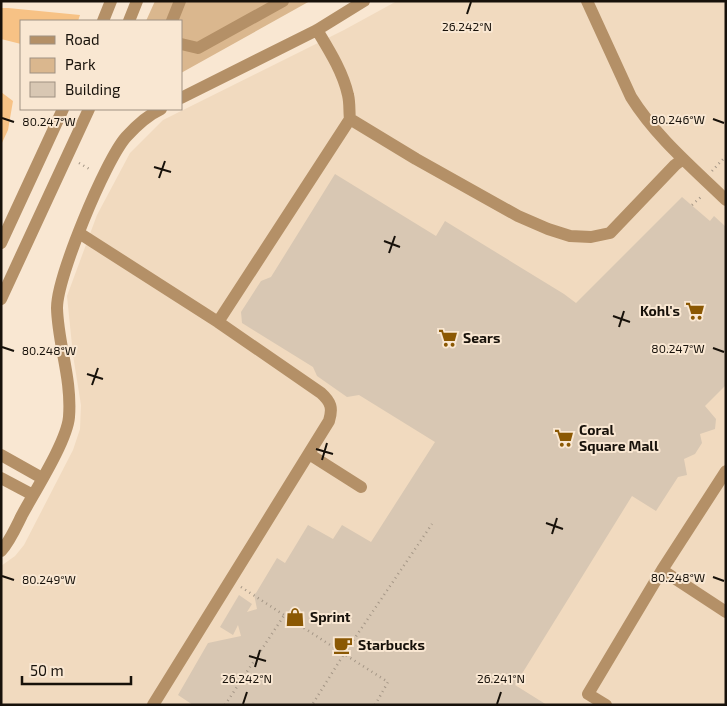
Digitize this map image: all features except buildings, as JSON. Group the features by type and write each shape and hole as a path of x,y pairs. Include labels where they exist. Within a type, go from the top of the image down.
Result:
{"street":[{"path":"104,18 111,1"},
{"path":"129,20 137,1"},
{"path":"172,20 180,1"},
{"path":"182,44 198,48 283,1"},
{"path":"182,97 316,30 364,1"},
{"path":"587,1 631,98 657,133 726,200"},
{"path":"218,322 350,119 348,95 340,73 328,48 316,30"},
{"path":"1,243 63,110"},
{"path":"1,299 89,110"},
{"path":"1,551 63,439 69,418 69,382 58,324 57,305 63,278 79,233 113,157 126,138 160,110"},
{"path":"350,119 416,159 518,216 570,236 591,237 610,233 683,159"},
{"path":"79,233 218,322 328,399 332,410 329,421 309,454 153,705"},
{"path":"309,454 361,487"},
{"path":"1,455 42,478"},
{"path":"606,705 588,694 662,570 726,471"},
{"path":"1,478 33,495"},
{"path":"662,570 726,612"}],"path":[{"path":"77,162 94,171"},
{"path":"312,705 344,654 432,524"},
{"path":"235,584 388,682 375,705"},
{"path":"226,705 284,614"}],"shaded area":[{"path":"397,1 726,1 726,705 1,705 1,566 15,556 24,545 73,450 80,429 81,405 73,355 67,296 97,215 130,153 163,120 344,30"},
{"path":"1,8 80,15 78,20 20,20 20,44 1,39"},
{"path":"1,92 13,101 8,130 1,145"}],"green space":[{"path":"155,1 310,1 182,72 182,20 146,20"}],"place":[{"name":"Kohl's","path":"695,311"},
{"name":"Sears","path":"448,338"},
{"name":"Coral Square Mall","path":"564,438"},
{"name":"Sprint","path":"295,617"},
{"name":"Starbucks","path":"343,645"}]}
